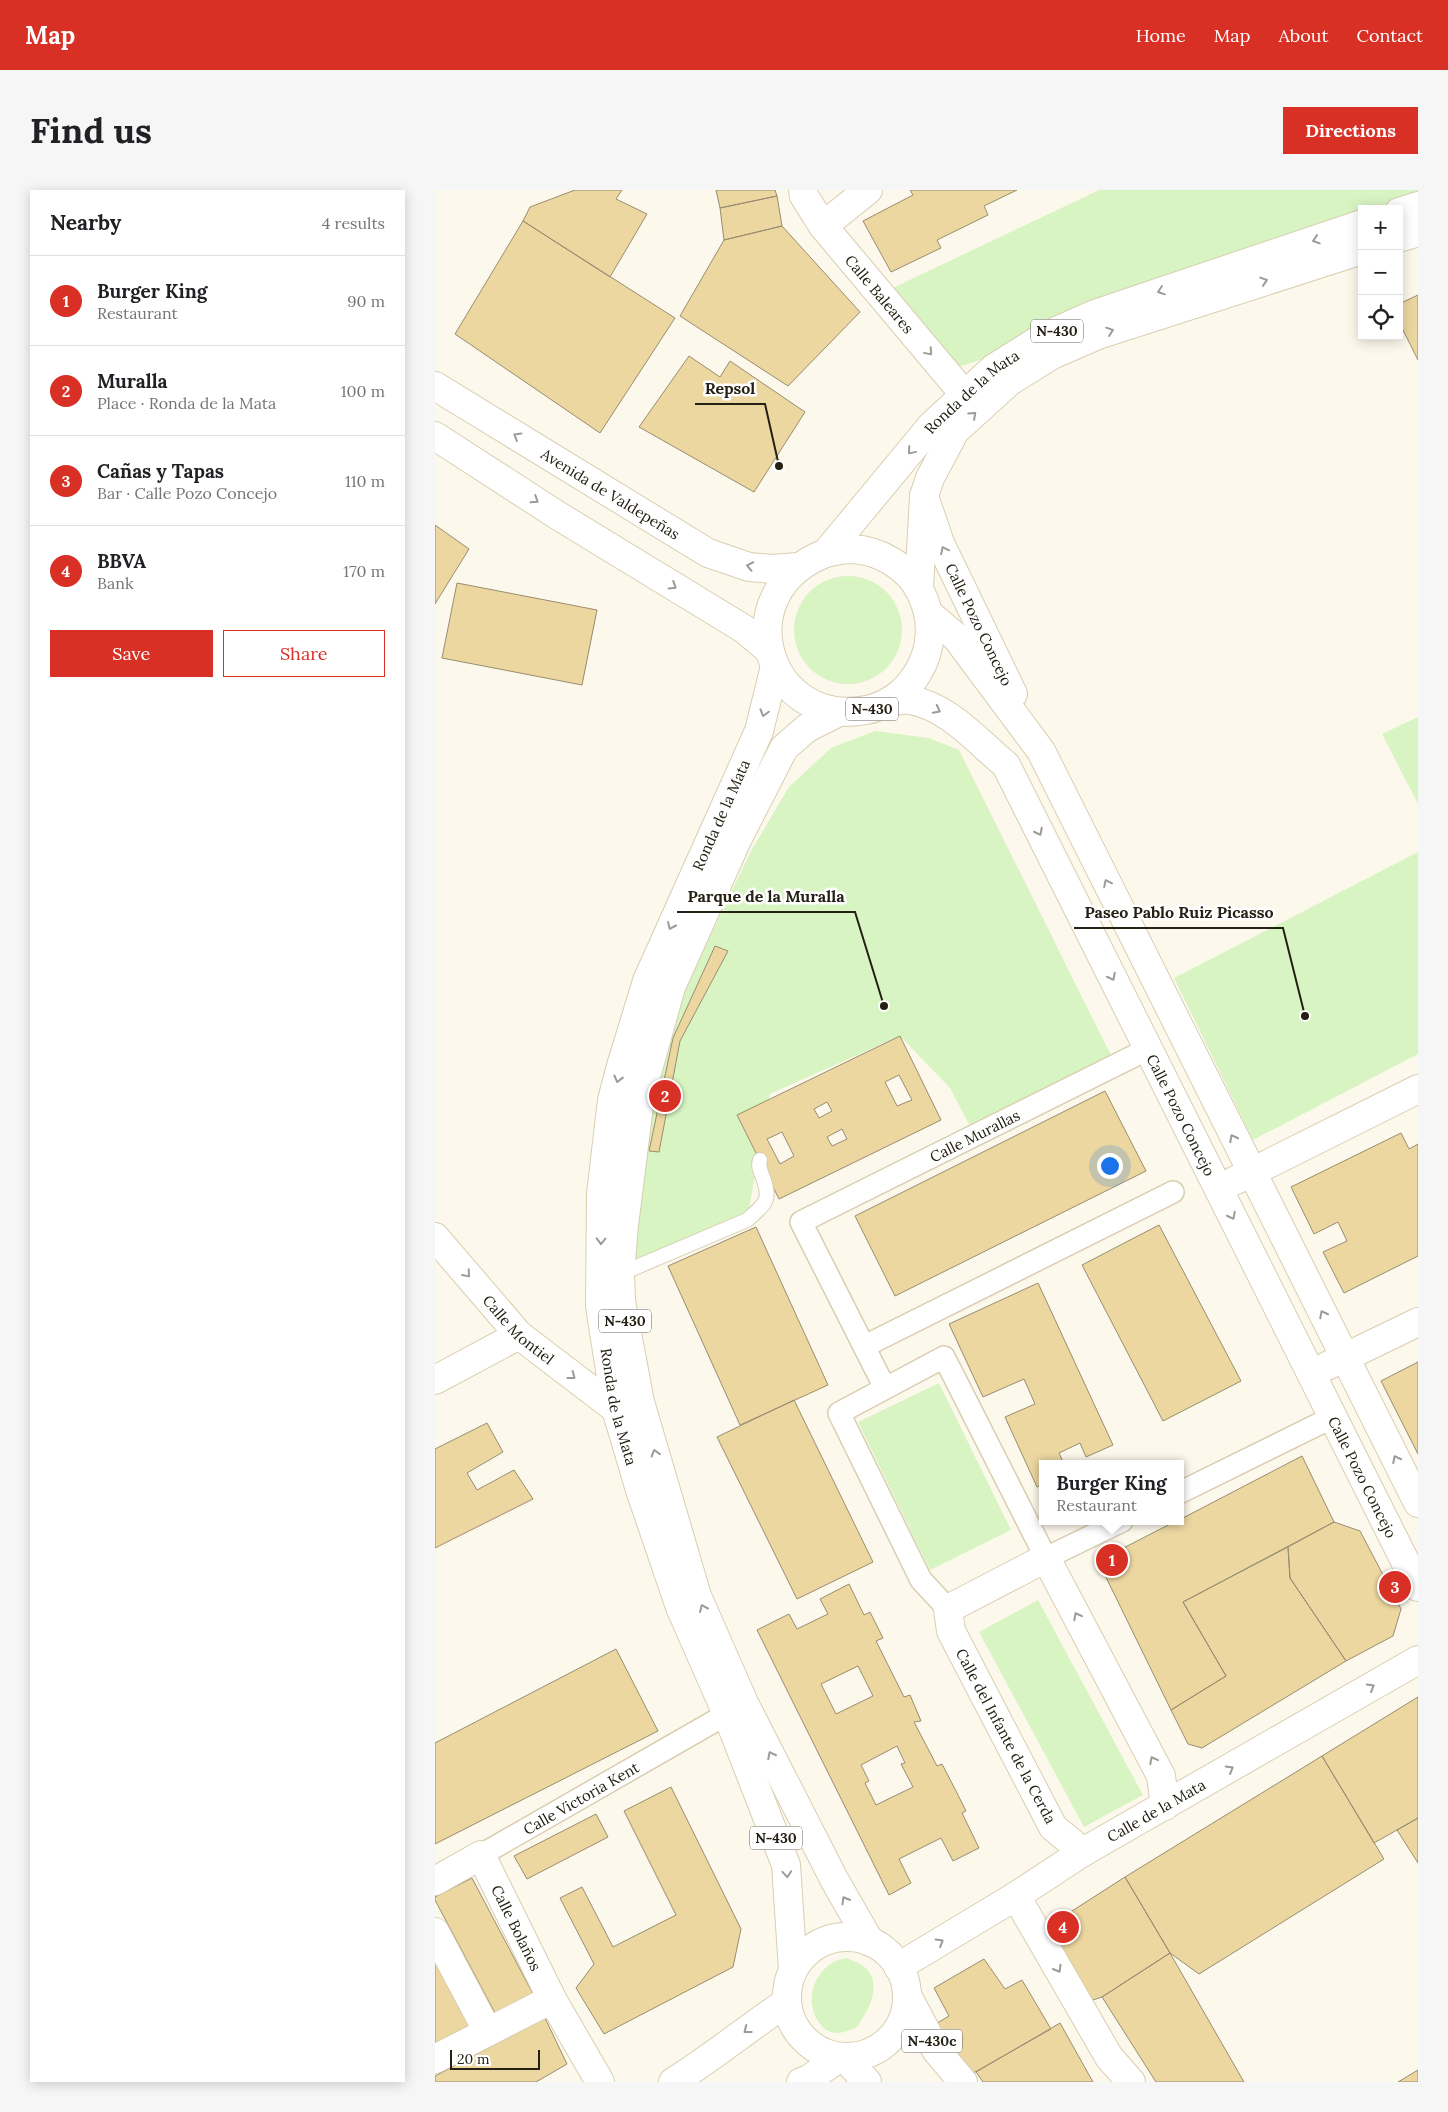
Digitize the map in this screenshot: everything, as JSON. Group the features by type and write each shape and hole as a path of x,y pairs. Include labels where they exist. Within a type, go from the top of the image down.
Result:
{"main road":[{"name":"Calle Baleares","path":"803,190 804,196 823,226 964,394"},
{"path":"823,226 868,190"},
{"path":"1403,211 1418,206"},
{"name":"Ronda de la Mata","path":"826,552 932,425 964,394 995,368 1045,336 1095,314 1358,225"},
{"path":"1403,237 1418,232"},
{"name":"Ronda de la Mata","path":"919,588 924,496 930,478 955,431 1009,381 1052,355 1107,332 1358,251"},
{"name":"Avenida de Valdepeñas","path":"435,386 709,553 749,568 798,567"},
{"path":"435,436 557,515 744,630 772,658"},
{"name":"Calle Pozo Concejo","path":"924,496 940,543 1041,751 1418,1503"},
{"name":"N-430","path":"852,549 878,554 901,568 919,588 929,614 931,639 924,664 910,685 890,701 874,709 857,712 839,712 819,707 801,697 785,683 772,658 767,626 771,604 782,583 798,567 811,558 826,552 852,549"},
{"name":"Calle Pozo Concejo","path":"929,614 956,637 1041,751"},
{"name":"Ronda de la Mata","path":"772,658 759,731 647,981 612,1100 601,1194 600,1306 616,1409 640,1490 680,1607 727,1714 786,1865 793,1970"},
{"name":"Calle Pozo Concejo","path":"890,701 909,700 935,708 1006,765 1418,1587"},
{"name":"Ronda de la Mata","path":"839,712 807,728 784,748 737,840 671,987 640,1098 624,1225 621,1300 639,1402 697,1596 745,1703 835,1881 869,1942"},
{"path":"1218,1188 1418,1089"},
{"name":"Calle Montiel","path":"435,1237 519,1335 616,1409"},
{"path":"1311,1373 1418,1322"},
{"path":"435,1380 519,1335"},
{"path":"948,1609 1046,1558 1161,1776 1165,1806"},
{"name":"Calle del Infante de la Cerda","path":"948,1609 951,1631 1053,1827 1083,1852"},
{"name":"Calle de la Mata","path":"898,1967 1016,1896 1083,1852 1418,1660"},
{"name":"Calle Victoria Kent","path":"435,1881 481,1855"},
{"name":"Calle Bolaños","path":"481,1855 552,1999 600,2082"},
{"path":"1016,1896 1109,2057 1131,2082"},
{"path":"435,1932 487,2032"},
{"name":"N-430","path":"852,1938 869,1942 886,1952 898,1967 905,1980 907,1995 904,2016 895,2034 879,2048 860,2056 842,2057 824,2053 809,2045 798,2033 790,2018 787,2002 788,1985 793,1970 804,1955 818,1945 835,1939 852,1938"},
{"name":"N-430c","path":"907,1995 937,2050 963,2082"},
{"path":"435,2059 552,1999"},
{"path":"673,2082 711,2058 755,2023 787,2002"},
{"path":"842,2057 867,2082"},
{"name":"N-430","path":"801,2082 809,2079 842,2057"}],"street":[{"name":"Calle Murallas","path":"865,1346 801,1222 1148,1050"},
{"path":"885,1388 865,1346 1173,1192"},
{"path":"948,1609 921,1580 839,1413 944,1358 1046,1558 1114,1525"},
{"path":"1184,1491 1333,1418"},
{"name":"Calle Victoria Kent","path":"481,1855 727,1714"}],"lane":[{"path":"621,1274 747,1220 763,1205 768,1191 759,1160"}],"green space":[{"path":"1099,190 1418,190 1418,206 1403,208 1403,205 1358,205 1358,227 945,372 880,294"},
{"path":"848,576 869,580 886,592 898,609 902,630 898,651 886,668 869,680 848,684 827,680 810,668 798,651 794,630 798,609 810,592 827,580"},
{"path":"1418,717 1418,804 1382,734"},
{"path":"875,731 929,738 959,750 1116,1065 1024,1099 971,1128 950,1088 900,1036 770,1094 747,1220 620,1274 629,1178 669,1038 691,976 752,849 789,787 831,748"},
{"path":"1418,852 1418,1054 1253,1140 1174,978"},
{"path":"939,1383 1011,1530 930,1570 858,1422"},
{"path":"1038,1600 1143,1795 1084,1827 979,1632"},
{"path":"847,1958 862,1965 869,1972 873,1979 873,1996 866,2013 856,2028 834,2033 823,2028 815,2016 812,2000 813,1991 819,1975 825,1969 835,1961"}],"building":[{"path":"575,190 622,190 616,199 647,214 610,277 523,221 530,207"},
{"path":"716,190 775,190 777,196 720,208"},
{"path":"910,190 1017,190 984,206 988,215 937,240 941,248 891,272 863,221 913,195"},
{"path":"777,196 782,226 724,240 720,208"},
{"path":"523,221 675,318 600,433 455,334"},
{"path":"782,226 860,312 788,386 680,316 724,240"},
{"path":"1418,295 1418,360 1403,330 1403,302"},
{"path":"689,356 720,377 730,361 805,412 754,492 639,427"},
{"path":"435,525 469,549 435,604"},
{"path":"457,583 597,610 582,685 442,658"},
{"path":"715,946 728,951 680,1041 659,1152 649,1151 673,1038"},
{"path":"900,1036 941,1120 779,1199 737,1115","holes":["899,1075 912,1100 897,1106 885,1082","827,1102 832,1111 819,1118 814,1109","842,1129 847,1139 832,1146 827,1137","782,1132 794,1156 780,1164 767,1139"]},
{"path":"1105,1091 1146,1171 895,1296 855,1216"},
{"path":"1401,1133 1409,1149 1418,1144 1418,1256 1344,1293 1323,1252 1347,1241 1338,1222 1314,1234 1291,1187"},
{"path":"1159,1225 1241,1381 1163,1421 1082,1265"},
{"path":"756,1227 828,1385 740,1425 668,1266"},
{"path":"1038,1283 1113,1445 1086,1457 1080,1443 1059,1453 1062,1460 1039,1460 1039,1486 1037,1487 1005,1417 1035,1404 1024,1379 983,1397 949,1324"},
{"path":"1418,1362 1418,1454 1381,1381"},
{"path":"794,1400 873,1562 797,1599 717,1437"},
{"path":"487,1423 503,1452 467,1473 477,1490 514,1470 533,1499 435,1548 435,1449"},
{"path":"1302,1456 1334,1522 1183,1602 1226,1676 1171,1710 1098,1561 1168,1525 1184,1525 1184,1517"},
{"path":"1334,1522 1360,1531 1401,1609 1393,1636 1346,1661 1290,1578 1288,1547"},
{"path":"1288,1547 1290,1578 1346,1661 1202,1748 1188,1744 1171,1710 1226,1676 1183,1602"},
{"path":"849,1584 864,1615 870,1612 883,1638 876,1641 904,1697 910,1695 921,1721 914,1722 937,1766 942,1764 956,1791 966,1811 962,1813 979,1848 953,1861 941,1838 899,1859 911,1883 889,1895 757,1630 789,1614 797,1629 828,1614 820,1599","holes":["858,1666 873,1696 836,1714 821,1684","897,1746 905,1763 901,1764 913,1787 876,1805 865,1783 869,1781 861,1765"]},
{"path":"616,1649 658,1731 435,1844 435,1743"},
{"path":"1418,1697 1418,1818 1374,1843 1322,1756"},
{"path":"1322,1756 1384,1859 1199,1974 1170,1953 1125,1877"},
{"path":"671,1787 741,1929 733,1967 604,2034 576,1988 594,1964 560,1898 582,1887 613,1947 676,1915 624,1811"},
{"path":"596,1814 608,1837 527,1879 514,1856"},
{"path":"1418,1818 1418,1863 1397,1830"},
{"path":"1125,1877 1170,1953 1102,1997 1090,2001 1047,1927"},
{"path":"472,1878 533,1994 495,2013 435,1900 435,1897"},
{"path":"1170,1953 1244,2082 1156,2082 1102,1997"},
{"path":"984,1959 1005,1989 1022,1980 1051,2029 968,2076 934,2025 949,2016 934,1988"},
{"path":"435,1961 470,2028 435,2046"},
{"path":"545,2018 567,2064 536,2082 435,2082 435,2076"},
{"path":"1060,2023 1093,2082 983,2082 976,2072"},
{"path":"1418,2070 1418,2082 1398,2082"}],"place":[{"name":"Repsol","path":"779,466"},
{"name":"Parque de la Muralla","path":"884,1006"},
{"name":"Paseo Pablo Ruiz Picasso","path":"1305,1016"},
{"name":"Muralla","path":"665,1096"},
{"name":"Burger King","path":"1112,1560"},
{"name":"Cañas y Tapas","path":"1395,1587"},
{"name":"BBVA","path":"1063,1927"}]}
